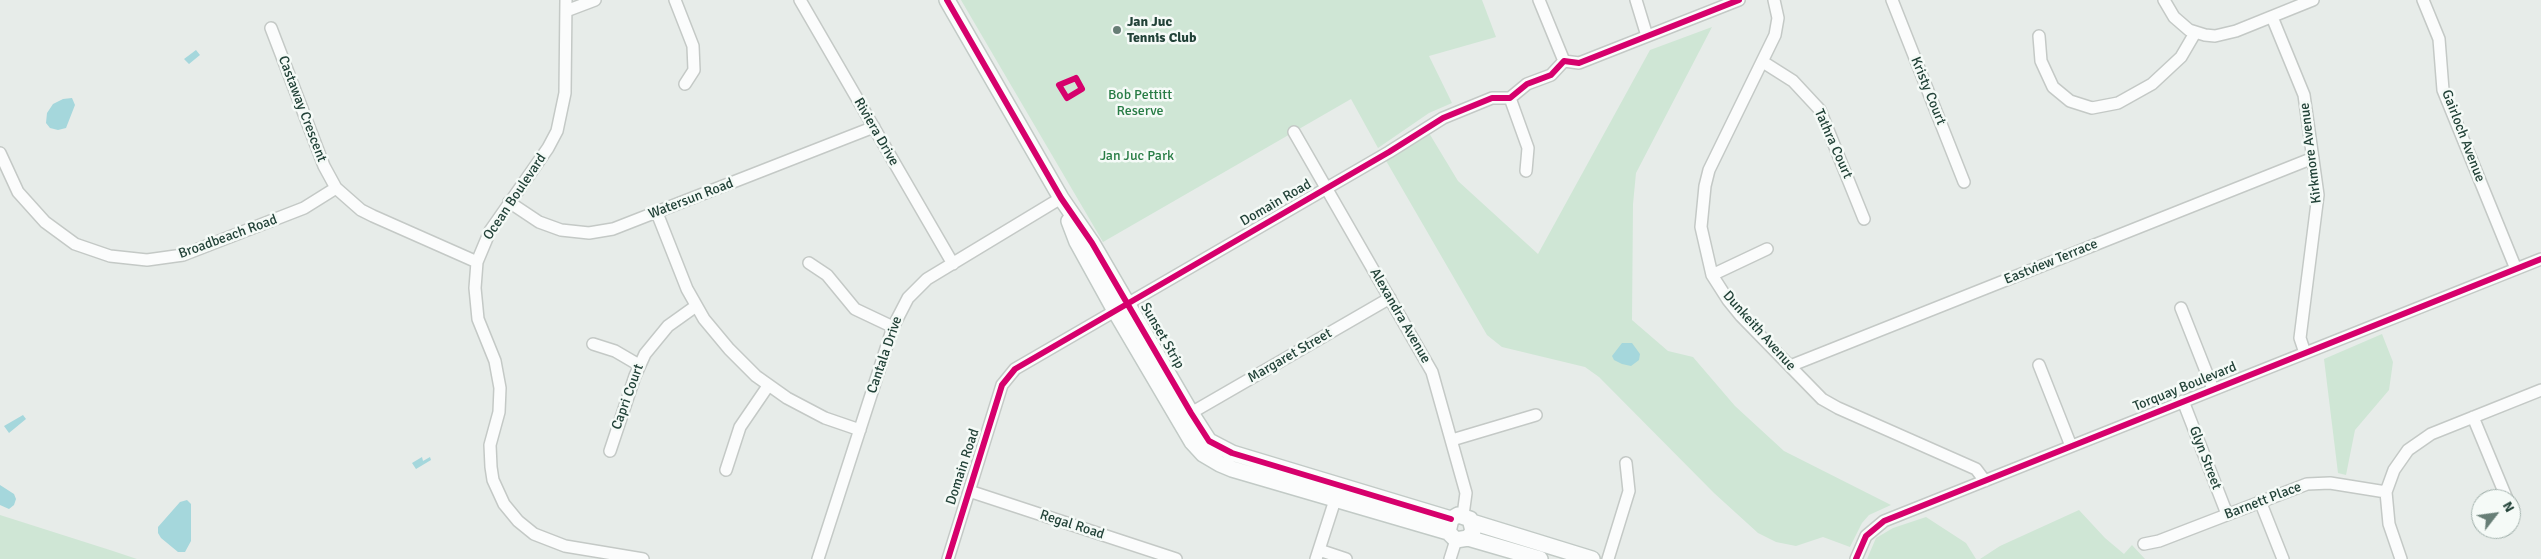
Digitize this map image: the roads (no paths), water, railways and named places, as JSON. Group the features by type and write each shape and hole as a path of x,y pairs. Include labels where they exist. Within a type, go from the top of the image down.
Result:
{"street":[{"path":"566,6 596,0"},
{"path":"675,0 693,46 694,70 685,84"},
{"name":"Riviera Drive","path":"800,0 953,264"},
{"name":"Sunset Strip","path":"947,0 1061,198 1092,243 1122,307 1192,442 1203,454 1220,464 1335,500 1592,559"},
{"path":"1539,0 1564,61"},
{"path":"1636,0 1647,36"},
{"path":"1564,61 1579,63 1739,0"},
{"name":"Dunkeith Avenue","path":"1774,0 1777,26 1763,62 1709,170 1705,186 1701,227 1712,275 1728,300 1790,366 1829,404 1976,469 1985,481"},
{"name":"Kristy Court","path":"1892,0 1964,182"},
{"path":"2164,0 2174,17 2195,33 2205,36 2226,34 2314,0"},
{"name":"Gairloch Avenue","path":"2423,0 2439,39 2443,90 2516,269"},
{"name":"Ocean Boulevard","path":"566,6 565,93 557,132 548,148 508,202 490,231 477,262 475,288 478,318 495,361 500,388 498,412 490,445 491,467 493,480 504,504 522,525 544,539 565,546 643,559"},
{"name":"Kirkmore Avenue","path":"2272,16 2304,95 2313,158 2317,212 2300,338 2305,353"},
{"name":"Castaway Crescent","path":"271,28 324,166 336,188"},
{"path":"2039,36 2041,61 2053,87 2070,101 2092,108 2118,103 2152,84 2181,57 2195,33"},
{"path":"1526,171 1528,148 1510,98 1527,84 1551,75 1564,61"},
{"name":"Tathra Court","path":"1763,62 1793,81 1820,110 1864,219"},
{"name":"Domain Road","path":"948,559 1002,385 1010,373 1443,118 1492,98 1510,98"},
{"name":"Watersun Road","path":"508,202 539,222 561,230 589,233 613,229 874,127"},
{"name":"Alexandra Avenue","path":"1294,132 1432,372 1466,493 1460,528 1450,559"},
{"name":"Broadbeach Road","path":"0,152 18,192 30,207 59,234 91,250 128,260 166,259 183,255 304,208 336,188"},
{"name":"Eastview Terrace","path":"1790,366 2313,158"},
{"path":"336,188 361,210 477,262"},
{"name":"Cantala Drive","path":"818,559 893,326 903,305 917,288 1061,198"},
{"path":"657,213 680,274 696,306 729,350 768,386 812,412 860,430"},
{"path":"1712,275 1767,249"},
{"name":"Torquay Boulevard","path":"1856,559 1866,536 1884,521 2541,259"},
{"path":"809,263 827,275 854,308 893,326"},
{"name":"Margaret Street","path":"1191,413 1390,298"},
{"name":"Capri Court","path":"610,451 639,365 662,332 696,306"},
{"name":"Sunset Strip","path":"1122,307 1209,440 1223,450 1460,528 1540,559"},
{"path":"2181,308 2213,389"},
{"path":"593,344 615,351 639,365"},
{"path":"2039,365 2071,446"},
{"path":"726,470 740,427 768,386"},
{"path":"2401,559 2389,524 2386,492 2394,470 2408,450 2430,434 2541,390"},
{"name":"Glyn Street","path":"2184,401 2227,514"},
{"path":"1452,440 1536,415"},
{"path":"2473,416 2503,489"},
{"path":"1608,559 1629,491 1626,463"},
{"name":"Barnett Place","path":"2144,544 2159,541 2293,488 2319,482 2386,492"},
{"name":"Regal Road","path":"968,491 1176,559"},
{"path":"1335,500 1317,555 1346,559"},
{"path":"2260,501 2283,559"}],"water":[{"path":"196,50 200,55 189,64 184,59"},
{"path":"72,98 75,105 66,128 58,130 50,128 46,123 47,113 53,104 63,99"},
{"path":"1622,343 1632,343 1640,354 1639,360 1631,366 1614,360 1612,356"},
{"path":"23,415 26,419 9,433 4,426"},
{"path":"422,457 423,461 430,457 431,460 416,469 412,463"},
{"path":"0,485 14,494 16,499 14,505 9,509 0,505"},
{"path":"187,500 191,504 191,541 185,552 178,552 161,538 158,533 158,527 180,502"}],"place":[{"name":"Jan Juc Tennis Club","path":"1117,30"}],"park label":[{"name":"Bob Pettitt Reserve","path":"1140,104"},
{"name":"Jan Juc Park","path":"1137,156"}]}
